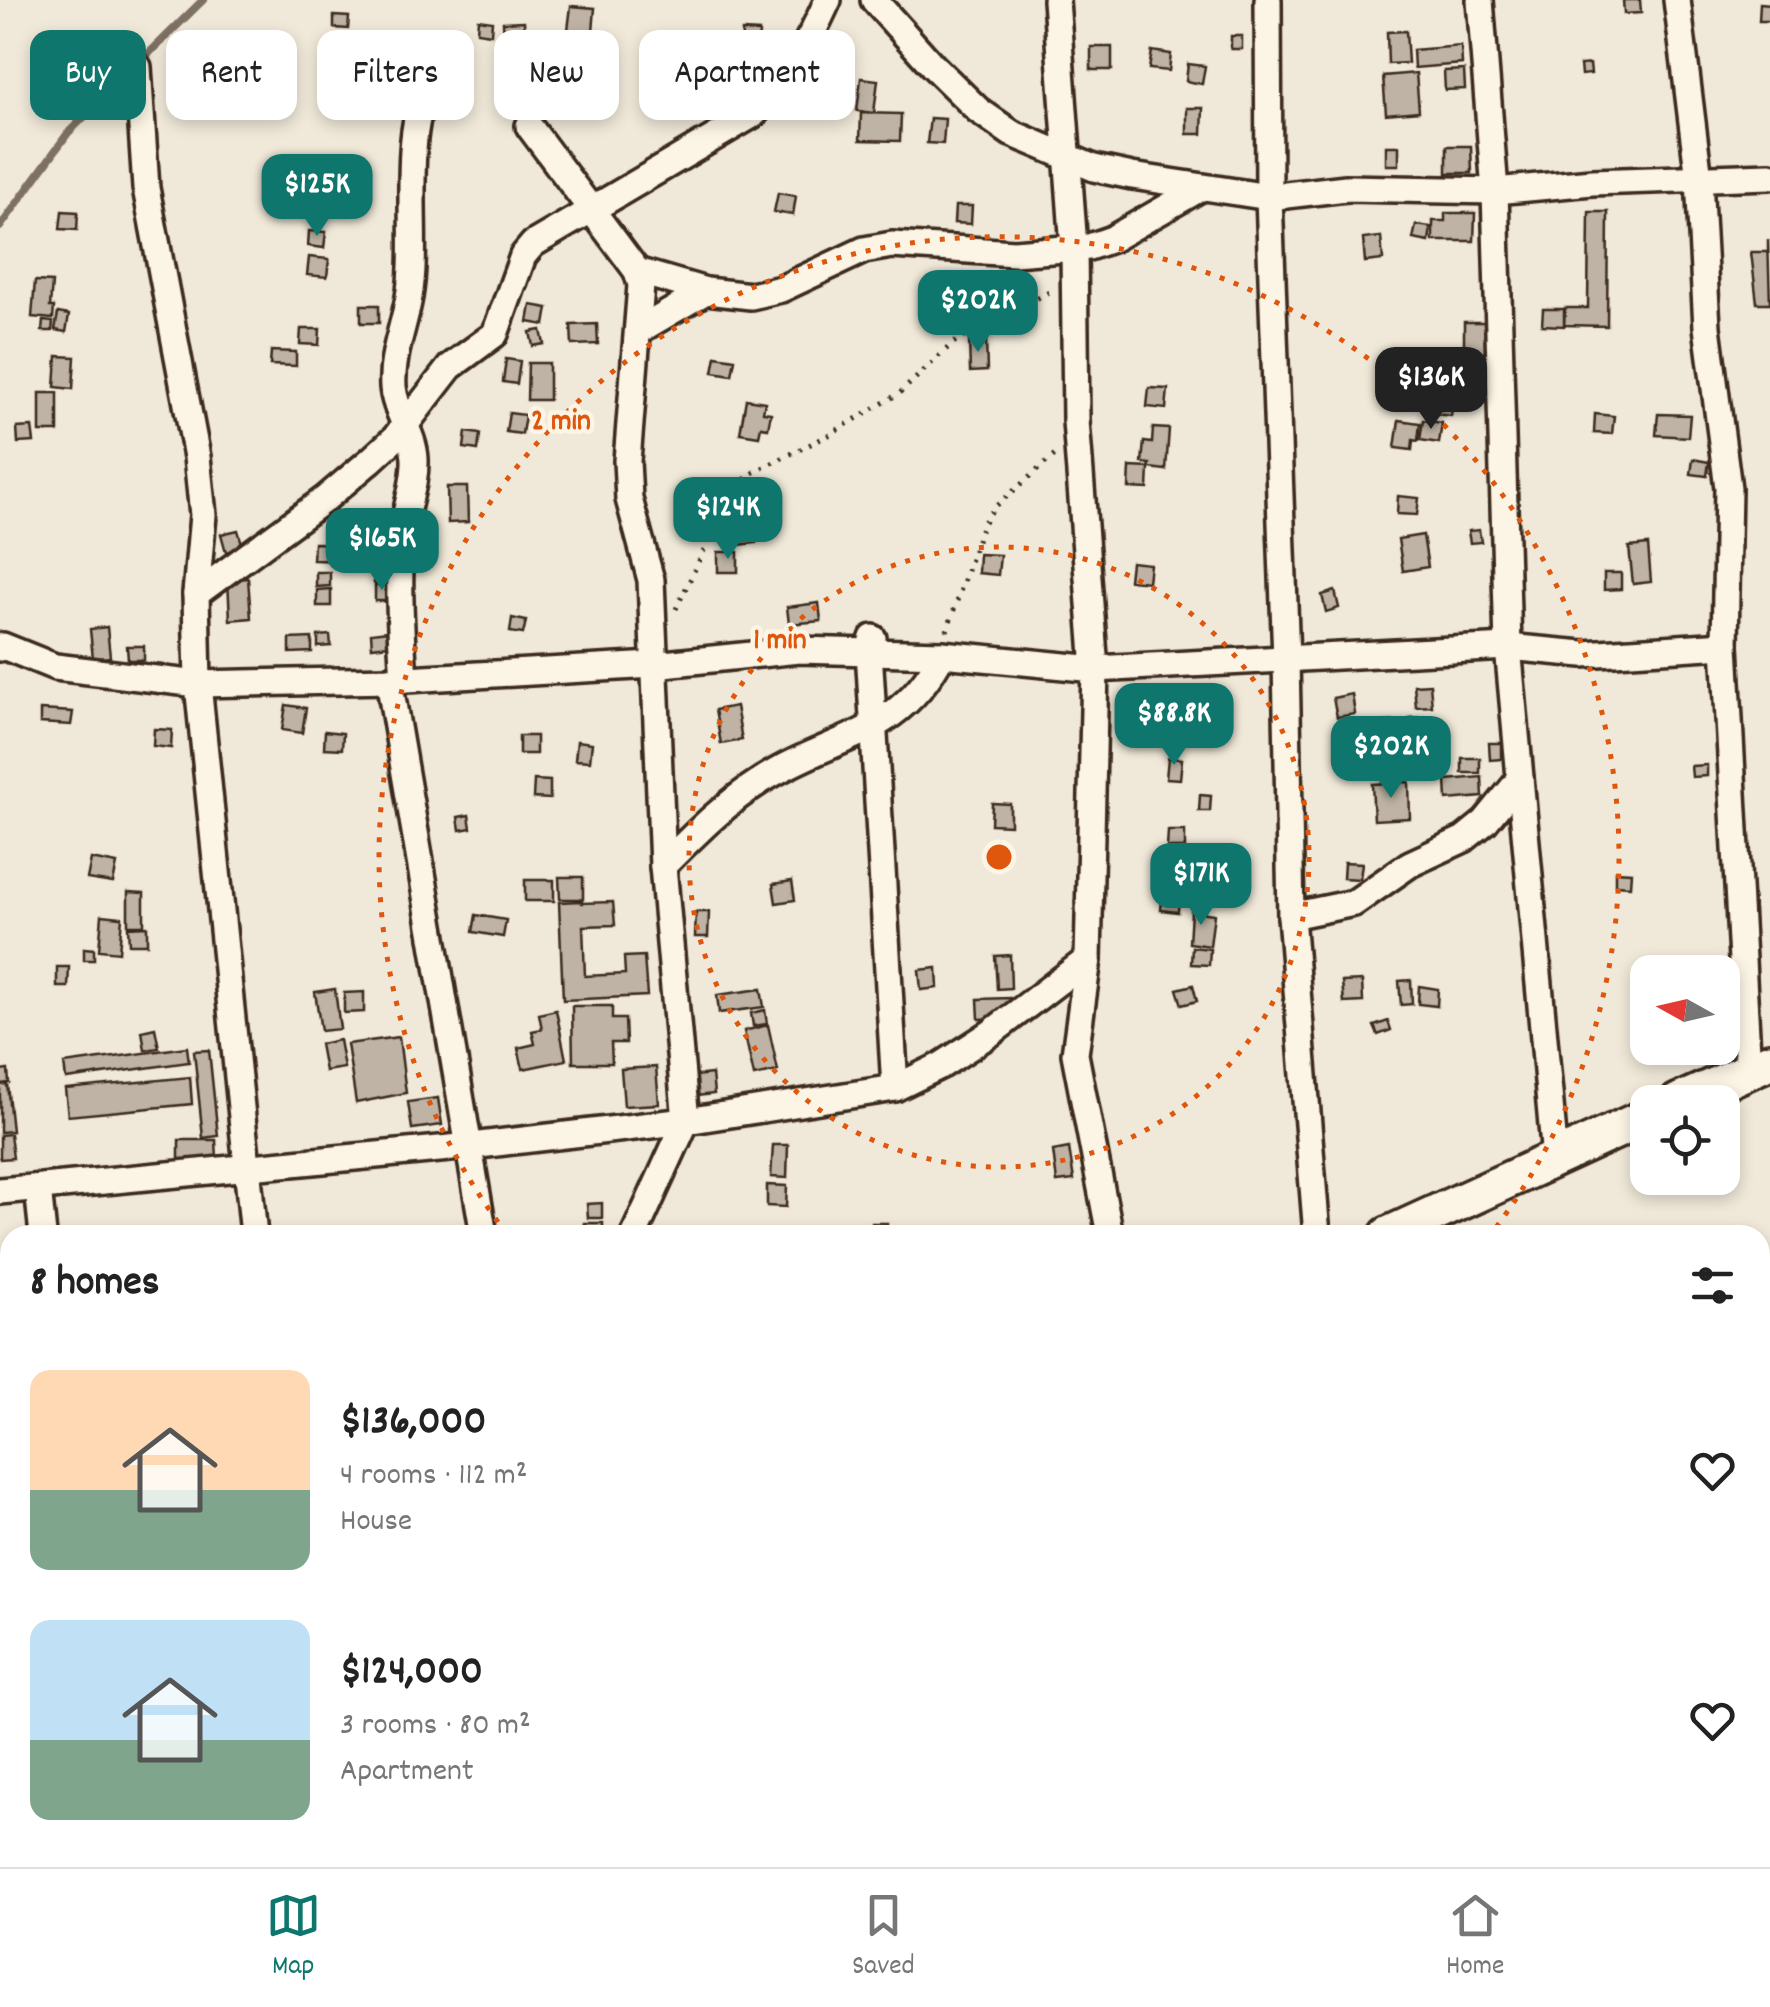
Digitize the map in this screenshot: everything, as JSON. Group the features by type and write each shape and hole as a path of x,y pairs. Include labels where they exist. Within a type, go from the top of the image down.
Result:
{"main road":[{"path":"1716,1085 1759,1066"},
{"path":"1410,1225 1630,1124"}],"street":[{"path":"196,594 325,499 383,449 450,366 495,334 522,256 533,244 754,114 801,58 828,0"},
{"path":"874,0 932,66 978,110 1011,134 1094,168 1198,189 1269,198 1346,188 1495,192 1592,182 1770,176"},
{"path":"1056,0 1076,278 1076,421 1095,669 1088,959 1075,1054 1108,1225"},
{"path":"1268,0 1269,198 1291,916 1316,1225"},
{"path":"1480,0 1495,192 1508,647 1555,1158"},
{"path":"1677,0 1699,179 1707,327 1728,488 1726,645 1759,1066"},
{"path":"142,120 146,188 198,458 203,515 196,594 198,684 253,1225"},
{"path":"418,120 412,198 413,264 392,372 394,393 415,459 401,544 396,680 482,1225"},
{"path":"529,126 637,271 641,302 627,461 628,499 650,580 662,866 686,1122 639,1225"},
{"path":"637,271 706,292 750,296 781,290 864,250 892,245 1014,253 1074,248 1112,239 1198,189"},
{"path":"638,332 706,292"},
{"path":"1,644 55,666 198,684 396,680 654,657 871,644 1095,669 1508,647 1583,654 1726,645"},
{"path":"871,644 895,1088"},
{"path":"662,866 727,803 807,755 874,728 915,695 930,678 942,654"},
{"path":"1291,916 1354,903 1410,864 1464,840 1486,822 1520,780"},
{"path":"0,1191 686,1122 895,1088 942,1066 1088,959"},
{"path":"38,1188 42,1225"}],"path":[{"path":"654,657 718,521 748,475 827,436 900,393 942,351 966,334 1076,278"},
{"path":"942,654 983,523 996,506 1056,454 1076,421"}],"building":[{"path":"1623,0 1640,0 1641,13 1624,14"},
{"path":"1760,3 1770,4 1770,21 1759,21"},
{"path":"571,6 595,8 593,30 568,30"},
{"path":"334,16 349,17 348,29 334,28"},
{"path":"478,19 492,21 491,34 477,32"},
{"path":"524,21 524,30 503,30 503,22"},
{"path":"1406,31 1408,63 1388,64 1387,32"},
{"path":"1231,36 1242,36 1242,49 1231,49"},
{"path":"1461,46 1462,64 1414,68 1413,50"},
{"path":"1091,47 1112,47 1112,70 1091,70"},
{"path":"1152,51 1171,54 1169,71 1149,69"},
{"path":"1188,64 1205,66 1202,84 1186,81"},
{"path":"1590,64 1591,74 1581,75 1580,65"},
{"path":"1464,70 1465,89 1445,90 1444,71"},
{"path":"1416,73 1419,111 1386,114 1383,76"},
{"path":"861,78 878,80 874,113 857,111"},
{"path":"1187,108 1203,108 1202,134 1187,134"},
{"path":"861,113 901,114 900,141 860,140"},
{"path":"930,118 945,119 943,144 927,143"},
{"path":"1386,146 1399,146 1399,165 1386,165"},
{"path":"1447,146 1471,146 1472,173 1447,173"},
{"path":"778,193 796,196 793,215 774,212"},
{"path":"955,206 972,206 971,224 954,223"},
{"path":"62,211 78,212 77,230 60,229"},
{"path":"1589,212 1608,212 1607,326 1564,325 1565,308 1588,308"},
{"path":"1445,213 1475,213 1474,241 1433,241 1433,221 1445,221"},
{"path":"1416,225 1431,227 1429,242 1413,239"},
{"path":"309,231 326,232 324,248 308,246"},
{"path":"1381,237 1383,260 1365,262 1363,239"},
{"path":"1768,239 1770,303 1757,303 1751,252 1768,252"},
{"path":"309,257 329,259 327,277 307,275"},
{"path":"35,281 52,282 53,319 32,317"},
{"path":"361,305 379,305 379,323 361,323"},
{"path":"531,305 548,308 545,325 528,322"},
{"path":"1543,309 1564,309 1564,326 1542,325"},
{"path":"58,313 69,315 66,332 55,330"},
{"path":"43,321 53,322 52,331 42,331"},
{"path":"1464,322 1485,322 1485,356 1464,356"},
{"path":"597,324 598,344 572,345 571,325"},
{"path":"301,329 320,329 319,345 300,344"},
{"path":"541,330 544,344 533,346 530,332"},
{"path":"986,338 987,371 970,372 969,339"},
{"path":"271,351 296,352 296,366 270,365"},
{"path":"57,356 75,357 73,389 55,387"},
{"path":"716,356 735,359 732,375 713,372"},
{"path":"506,359 520,361 517,384 503,382"},
{"path":"528,363 549,363 549,400 527,400"},
{"path":"1406,366 1407,382 1392,383 1391,367"},
{"path":"1149,388 1168,389 1166,409 1147,407"},
{"path":"40,393 58,393 58,432 40,432"},
{"path":"1435,394 1454,397 1451,416 1433,414"},
{"path":"746,399 765,402 763,412 771,413 768,428 761,427 759,436 740,433"},
{"path":"509,413 525,415 522,434 506,432"},
{"path":"1595,414 1614,416 1612,434 1594,433"},
{"path":"1658,414 1690,415 1688,437 1656,435"},
{"path":"1399,420 1420,423 1418,441 1413,440 1412,450 1395,448"},
{"path":"1423,420 1442,423 1439,443 1420,440"},
{"path":"32,427 34,442 18,443 17,428"},
{"path":"1153,428 1169,429 1166,470 1142,463 1144,442 1152,443"},
{"path":"466,432 480,434 478,450 464,448"},
{"path":"1693,459 1709,462 1707,476 1691,474"},
{"path":"1130,467 1149,468 1148,489 1129,488"},
{"path":"447,487 467,487 468,522 448,523"},
{"path":"1398,496 1419,498 1417,515 1397,514"},
{"path":"754,527 756,543 738,545 736,528"},
{"path":"238,530 243,547 226,552 221,534"},
{"path":"1479,530 1481,542 1470,543 1468,531"},
{"path":"1423,535 1428,567 1403,571 1398,539"},
{"path":"383,541 383,562 364,562 364,542"},
{"path":"314,543 351,544 350,561 313,560"},
{"path":"1648,545 1651,582 1633,584 1629,547"},
{"path":"718,552 738,552 738,572 718,572"},
{"path":"979,554 1000,555 998,575 978,573"},
{"path":"1131,562 1150,564 1148,582 1129,580"},
{"path":"374,564 387,564 387,583 374,583"},
{"path":"316,572 330,572 330,586 316,587"},
{"path":"1604,573 1621,573 1621,589 1604,590"},
{"path":"248,578 251,618 230,620 228,580"},
{"path":"375,585 388,585 388,601 375,601"},
{"path":"331,589 331,606 317,606 317,590"},
{"path":"1335,591 1339,608 1326,612 1322,595"},
{"path":"819,603 821,621 789,624 787,607"},
{"path":"512,618 526,621 523,634 510,632"},
{"path":"107,627 110,657 93,659 90,629"},
{"path":"388,631 389,645 372,647 371,633"},
{"path":"330,635 331,646 318,647 318,636"},
{"path":"312,638 312,652 290,653 290,639"},
{"path":"127,646 144,646 144,660 128,660"},
{"path":"1430,684 1432,706 1416,707 1414,685"},
{"path":"1352,694 1355,714 1337,717 1333,698"},
{"path":"286,705 306,708 302,733 282,730"},
{"path":"736,706 742,740 721,744 715,710"},
{"path":"40,710 73,712 71,725 40,723"},
{"path":"1436,716 1438,751 1413,753 1410,718"},
{"path":"1404,721 1407,753 1387,755 1385,722"},
{"path":"1156,723 1166,724 1163,744 1153,743"},
{"path":"1166,726 1182,728 1180,746 1164,744"},
{"path":"154,729 172,730 171,748 153,746"},
{"path":"325,731 343,733 342,749 324,748"},
{"path":"519,736 536,736 536,754 519,754"},
{"path":"577,741 592,743 590,761 575,760"},
{"path":"1489,743 1501,743 1501,759 1490,760"},
{"path":"1406,754 1407,771 1390,772 1389,755"},
{"path":"1379,756 1380,763 1389,763 1390,775 1361,777 1360,758"},
{"path":"1168,758 1182,759 1180,779 1166,778"},
{"path":"1462,758 1480,758 1480,773 1462,773"},
{"path":"1707,765 1707,776 1692,777 1691,766"},
{"path":"1482,777 1483,797 1447,800 1446,780"},
{"path":"534,780 550,781 550,799 533,798"},
{"path":"1409,782 1410,818 1374,820 1372,784"},
{"path":"1200,795 1211,796 1210,811 1199,811"},
{"path":"992,803 1010,804 1010,825 991,824"},
{"path":"469,815 471,828 460,830 458,817"},
{"path":"1168,831 1185,831 1185,848 1167,848"},
{"path":"91,859 117,864 113,883 87,879"},
{"path":"1344,862 1362,863 1360,879 1343,878"},
{"path":"1615,871 1631,872 1630,886 1615,885"},
{"path":"559,877 583,877 583,899 560,899"},
{"path":"525,880 554,880 554,901 525,901"},
{"path":"792,881 795,900 776,903 773,884"},
{"path":"1163,889 1179,890 1178,912 1161,910"},
{"path":"128,892 144,893 144,925 128,925"},
{"path":"559,902 613,902 615,925 583,926 585,976 625,974 624,957 644,956 647,996 563,1000"},
{"path":"1191,911 1214,914 1210,946 1189,943"},
{"path":"696,912 709,912 708,937 695,937"},
{"path":"102,915 122,917 119,952 99,950"},
{"path":"476,915 506,920 503,937 473,932"},
{"path":"147,926 147,944 129,944 128,927"},
{"path":"1192,947 1210,949 1209,965 1191,964"},
{"path":"84,948 94,949 94,960 84,960"},
{"path":"1010,955 1011,988 997,989 995,956"},
{"path":"57,967 69,967 68,987 57,987"},
{"path":"937,968 938,988 921,990 919,970"},
{"path":"1411,980 1412,1004 1401,1005 1399,981"},
{"path":"1362,981 1363,1002 1344,1003 1342,982"},
{"path":"1193,985 1197,1001 1182,1005 1177,989"},
{"path":"1419,986 1438,989 1437,1006 1418,1004"},
{"path":"335,989 340,1029 321,1031 315,992"},
{"path":"761,989 764,1007 719,1013 717,995"},
{"path":"364,992 364,1012 344,1013 344,993"},
{"path":"1010,998 1010,1018 979,1019 978,999"},
{"path":"572,1006 612,1006 612,1019 625,1019 626,1043 611,1043 612,1063 573,1063"},
{"path":"556,1010 566,1060 523,1069 518,1048 535,1044 532,1031 542,1029 539,1014"},
{"path":"765,1010 767,1024 753,1026 751,1013"},
{"path":"1388,1021 1391,1030 1378,1035 1374,1026"},
{"path":"768,1025 778,1071 754,1076 744,1031"},
{"path":"155,1028 159,1048 145,1050 142,1031"},
{"path":"399,1037 406,1093 356,1103 347,1044"},
{"path":"339,1040 344,1068 325,1071 320,1044"},
{"path":"187,1047 189,1062 66,1079 64,1064"},
{"path":"209,1050 218,1136 203,1138 194,1051"},
{"path":"656,1067 659,1104 624,1106 621,1069"},
{"path":"8,1070 9,1083 0,1084 0,1071"},
{"path":"712,1074 714,1094 696,1096 694,1076"},
{"path":"190,1077 192,1104 68,1116 65,1089"},
{"path":"7,1084 12,1131 0,1132 0,1085"},
{"path":"438,1098 442,1125 412,1129 408,1102"},
{"path":"10,1134 13,1158 0,1159 0,1135"},
{"path":"179,1140 216,1140 217,1159 179,1160"},
{"path":"773,1145 788,1145 787,1178 771,1177"},
{"path":"1069,1148 1074,1180 1057,1182 1053,1151"},
{"path":"767,1185 787,1186 786,1207 767,1206"},
{"path":"602,1203 602,1218 588,1218 587,1204"}],"waterway":[{"path":"0,227 68,133 203,0"}]}
